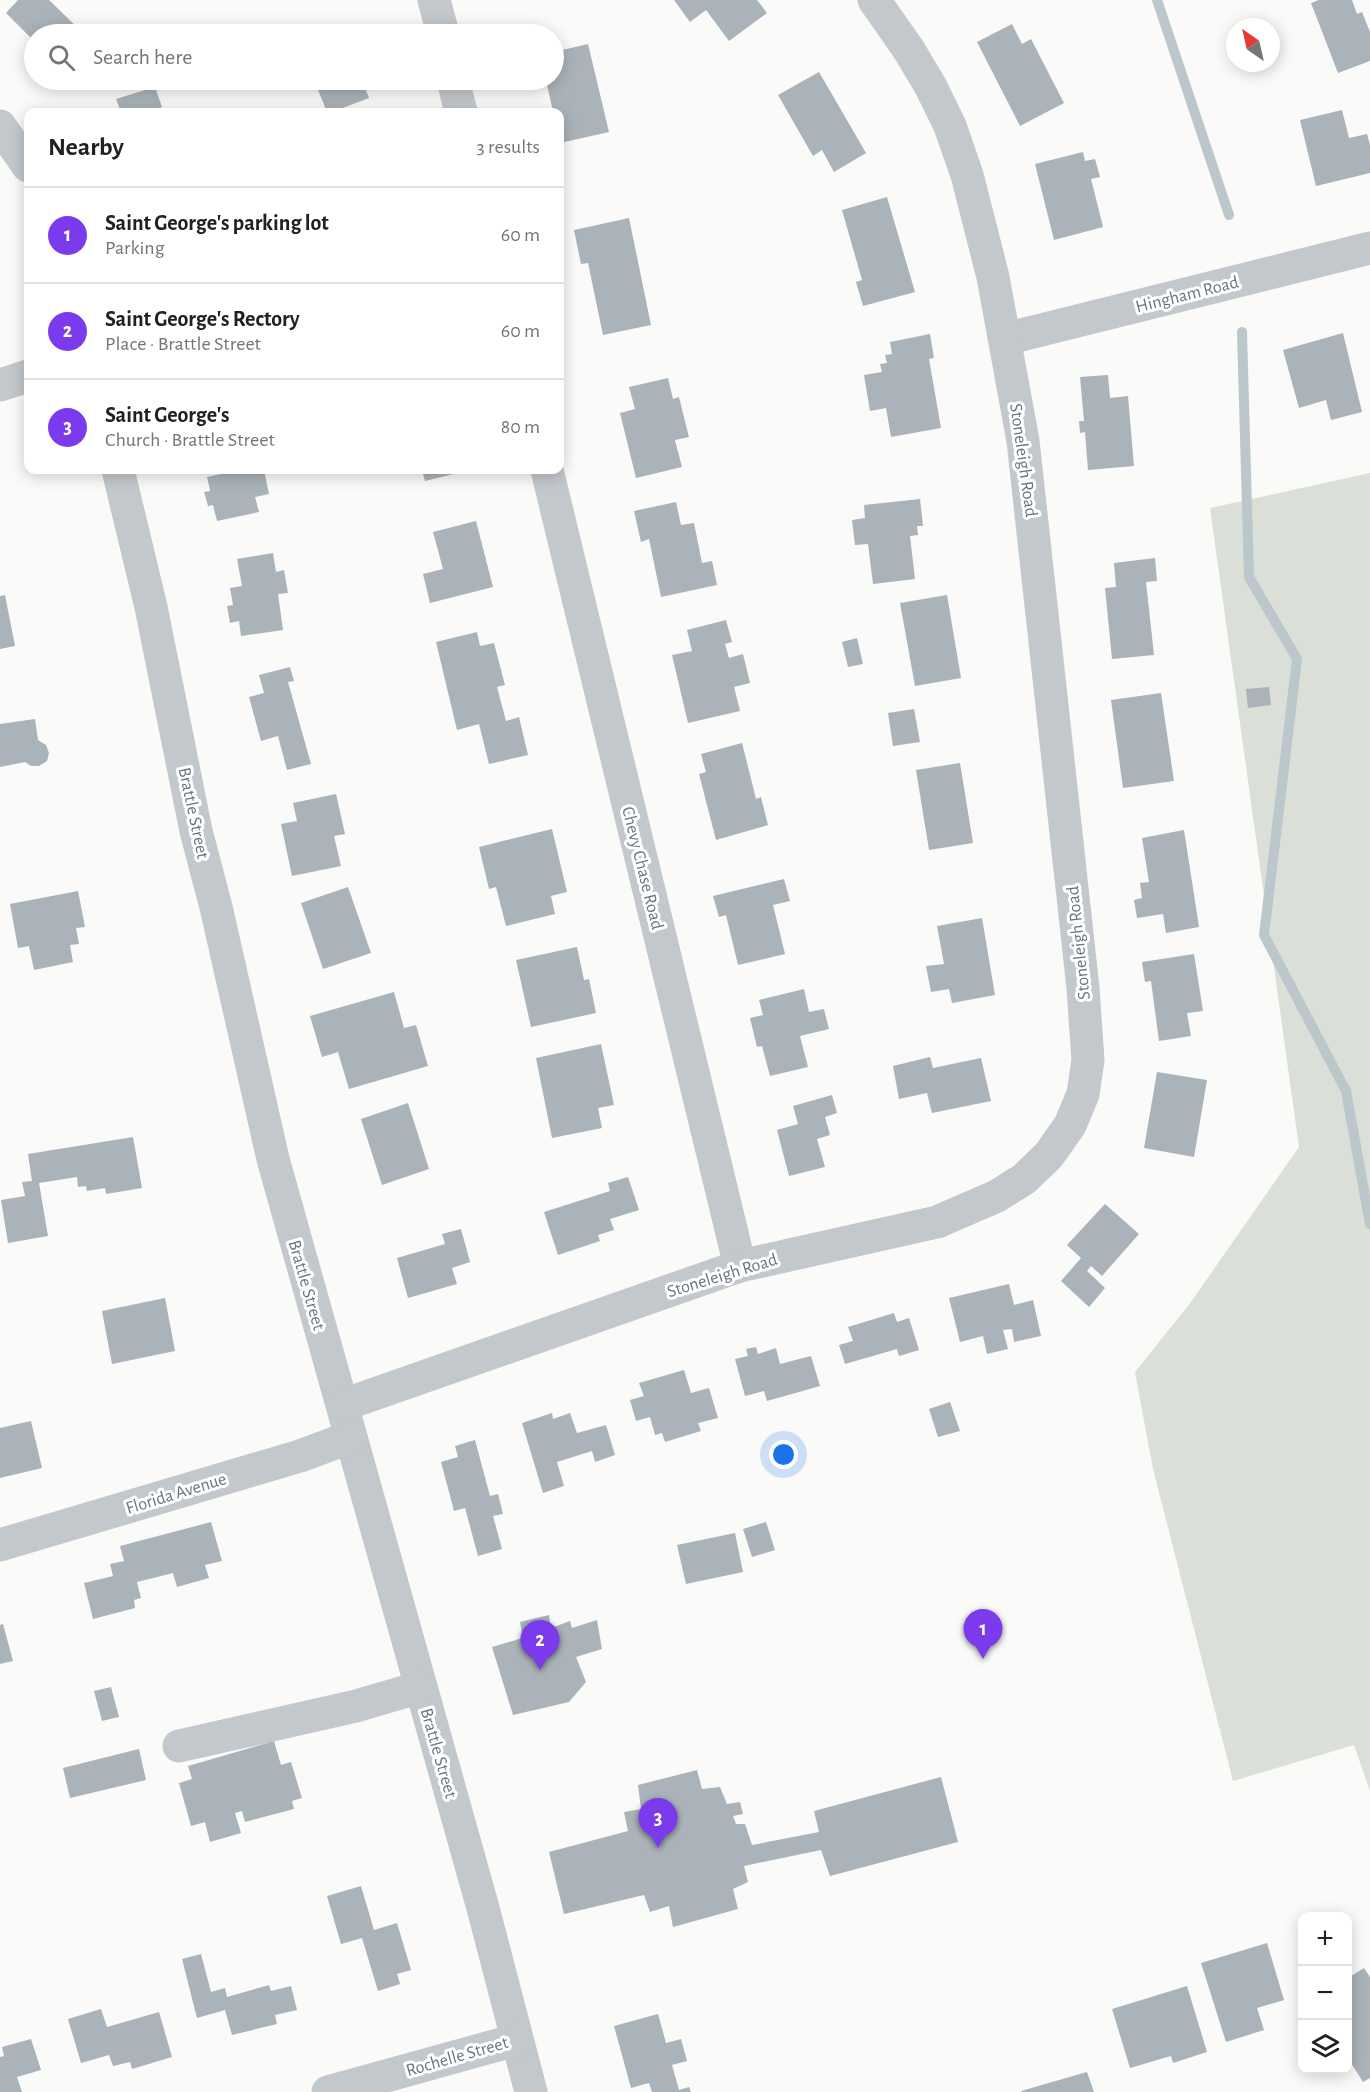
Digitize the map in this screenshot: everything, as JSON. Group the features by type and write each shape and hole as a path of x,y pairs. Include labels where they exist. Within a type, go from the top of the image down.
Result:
{"street":[{"path":"434,0 440,24"},
{"name":"Stoneleigh Road","path":"343,1405 740,1266 937,1222 997,1196 1024,1179 1049,1155 1070,1125 1083,1094 1088,1060 1082,976 1023,441 1005,339 993,277 967,175 950,126 909,50 874,0"},
{"path":"456,90 460,108"},
{"path":"0,126 24,160"},
{"name":"Hingham Road","path":"1005,339 1370,248"},
{"path":"0,384 24,377"},
{"name":"Brattle Street","path":"119,474 151,607 196,831 216,907 273,1159 483,1908 531,2092"},
{"name":"Chevy Chase Road","path":"548,474 740,1266"},
{"name":"Florida Avenue","path":"0,1545 300,1456 351,1437"},
{"path":"179,1746 356,1706 421,1687"},
{"name":"Rochelle Street","path":"328,2092 516,2040"}],"shaded area":[{"path":"1370,473 1370,1791 1354,1745 1233,1781 1153,1469 1135,1372 1191,1302 1299,1147 1210,508"}],"building":[{"path":"18,0 49,0 74,24 24,24 24,31 6,13"},
{"path":"674,0 757,0 767,13 729,41 706,10 690,22"},
{"path":"1319,0 1352,0 1357,14 1362,12 1370,32 1370,61 1338,73 1311,3"},
{"path":"1012,24 1022,44 1031,39 1064,103 1020,126 977,42"},
{"path":"588,44 609,132 564,142 564,108 552,108 548,90 564,90 564,50"},
{"path":"819,72 866,153 834,172 822,150 813,156 778,95"},
{"path":"145,90 156,90 162,107 119,108 116,99"},
{"path":"318,90 366,90 369,98 343,108 325,108"},
{"path":"1342,110 1349,138 1367,134 1370,145 1370,173 1316,186 1300,120"},
{"path":"1083,152 1085,161 1095,159 1100,177 1091,179 1103,227 1054,240 1035,164"},
{"path":"887,197 915,292 863,306 856,282 862,280 842,210"},
{"path":"629,218 651,325 603,335 588,263 581,264 574,230"},
{"path":"1343,333 1362,412 1331,420 1326,400 1299,408 1283,350"},
{"path":"930,334 934,358 929,359 941,428 891,437 886,408 870,411 864,375 882,372 880,364 887,363 885,355 892,354 890,342"},
{"path":"1108,375 1110,398 1128,396 1134,466 1088,470 1085,432 1080,433 1079,421 1084,421 1080,377"},
{"path":"668,378 673,399 679,397 689,437 675,440 682,467 636,478 620,413 635,409 629,387"},
{"path":"220,474 265,474 269,494 255,497 259,512 217,521 213,505 208,506 204,492 210,491 207,477"},
{"path":"423,474 454,474 425,481"},
{"path":"920,499 923,526 917,526 918,535 910,536 915,579 873,584 868,544 855,545 852,520 865,518 864,505"},
{"path":"676,502 681,525 694,523 702,563 712,561 717,585 661,597 649,539 641,542 634,511"},
{"path":"476,521 493,587 430,603 423,574 443,569 433,532"},
{"path":"273,553 276,572 284,570 288,593 278,594 283,630 241,636 239,621 230,623 227,606 233,605 230,588 242,586 237,559"},
{"path":"1155,558 1157,581 1146,582 1154,655 1112,659 1105,588 1116,587 1114,563"},
{"path":"5,595 15,646 0,649 0,596"},
{"path":"947,595 961,678 915,686 900,603"},
{"path":"726,620 732,642 725,644 729,658 743,654 750,683 734,687 740,711 688,723 672,655 692,651 687,630"},
{"path":"477,632 480,646 494,643 505,685 497,687 506,721 519,717 528,755 489,764 479,724 457,730 436,642"},
{"path":"857,638 863,664 848,667 842,642"},
{"path":"290,667 294,681 288,682 311,764 287,770 278,736 261,741 249,697 264,693 259,675"},
{"path":"1269,687 1271,705 1248,708 1246,689"},
{"path":"1161,693 1174,781 1123,788 1111,700"},
{"path":"914,709 920,742 893,746 888,713"},
{"path":"35,719 38,740 46,745 49,753 47,761 39,766 31,766 25,762 0,767 0,724"},
{"path":"742,743 756,799 761,797 768,825 716,840 699,774 706,772 701,754"},
{"path":"960,763 973,843 929,850 916,770"},
{"path":"336,794 345,834 334,836 341,866 292,876 281,824 297,821 293,803"},
{"path":"552,829 567,892 551,896 555,914 506,926 496,887 489,889 479,847"},
{"path":"1184,830 1199,927 1166,933 1163,914 1137,918 1134,900 1142,898 1140,883 1149,882 1142,838"},
{"path":"784,879 790,901 773,905 785,954 738,965 726,915 719,917 713,896"},
{"path":"348,887 371,953 323,969 301,903"},
{"path":"78,891 85,927 76,928 79,944 70,945 73,962 34,970 29,946 18,948 10,904"},
{"path":"982,918 995,995 952,1003 949,989 931,992 926,966 944,964 937,926"},
{"path":"577,947 584,980 589,979 596,1013 531,1027 516,960"},
{"path":"1194,954 1203,1011 1187,1013 1191,1036 1159,1041 1151,981 1145,982 1142,962"},
{"path":"804,989 809,1012 824,1009 829,1029 800,1036 808,1067 770,1076 762,1046 757,1047 750,1018 763,1015 759,1000"},
{"path":"394,992 404,1028 416,1025 428,1066 349,1089 338,1052 322,1057 310,1016"},
{"path":"601,1044 614,1105 598,1108 602,1128 552,1138 536,1058"},
{"path":"930,1057 933,1068 981,1058 991,1101 932,1113 927,1093 899,1099 893,1066"},
{"path":"1157,1072 1207,1080 1194,1157 1144,1148"},
{"path":"832,1095 837,1113 825,1117 830,1135 817,1139 825,1167 789,1176 777,1130 798,1124 793,1106"},
{"path":"408,1103 429,1169 382,1185 361,1119"},
{"path":"133,1137 142,1188 106,1194 105,1188 87,1191 86,1186 78,1187 77,1177 39,1183 48,1236 8,1243 1,1200 25,1196 22,1182 32,1181 28,1154"},
{"path":"628,1177 639,1210 610,1219 614,1230 598,1235 600,1241 558,1255 544,1212 610,1191 608,1183"},
{"path":"1105,1204 1139,1234 1102,1276 1091,1266 1087,1271 1105,1288 1089,1307 1061,1281 1081,1258 1067,1245"},
{"path":"461,1229 470,1262 452,1268 457,1284 408,1298 397,1258 445,1244 442,1234"},
{"path":"1009,1284 1014,1305 1033,1300 1041,1336 1014,1342 1012,1329 1003,1330 1008,1349 987,1354 983,1336 960,1342 949,1298"},
{"path":"165,1298 175,1351 112,1364 102,1311"},
{"path":"894,1313 897,1322 909,1318 919,1350 899,1356 897,1349 845,1364 839,1345 853,1341 848,1327"},
{"path":"756,1347 758,1354 776,1348 780,1364 811,1356 820,1386 767,1401 764,1391 745,1396 735,1359 748,1356 746,1349"},
{"path":"684,1370 691,1393 709,1388 718,1418 698,1423 701,1431 665,1442 662,1433 655,1435 650,1417 636,1421 630,1400 644,1396 639,1383"},
{"path":"950,1402 960,1431 938,1437 929,1409"},
{"path":"552,1413 553,1419 570,1413 577,1433 606,1425 615,1455 595,1462 592,1451 557,1462 564,1486 543,1493 522,1423"},
{"path":"31,1421 42,1468 0,1478 0,1428"},
{"path":"475,1440 490,1496 498,1494 503,1514 493,1516 502,1549 478,1556 465,1508 454,1511 441,1462 458,1457 455,1446"},
{"path":"211,1522 222,1561 205,1565 209,1578 177,1587 173,1573 137,1582 141,1598 134,1600 135,1608 93,1619 84,1583 113,1576 110,1564 124,1561 120,1546"},
{"path":"766,1522 775,1550 752,1557 743,1529"},
{"path":"735,1533 743,1572 686,1584 677,1545"},
{"path":"549,1615 551,1628 570,1621 572,1628 597,1620 602,1649 576,1657 586,1682 569,1702 513,1715 492,1647 523,1638 520,1622"},
{"path":"3,1624 13,1661 0,1664 0,1625"},
{"path":"111,1687 119,1717 102,1721 94,1691"},
{"path":"274,1741 281,1765 291,1762 302,1798 292,1801 294,1809 245,1822 242,1811 235,1813 241,1833 210,1842 205,1822 191,1826 179,1783 192,1779 188,1766"},
{"path":"139,1749 146,1780 70,1798 63,1768"},
{"path":"697,1770 702,1789 720,1787 727,1804 740,1802 743,1814 733,1816 736,1824 745,1824 752,1845 819,1832 814,1811 941,1777 958,1842 830,1876 821,1850 744,1866 748,1882 733,1889 738,1909 673,1927 669,1906 650,1912 644,1895 564,1914 549,1852 628,1831 624,1812 641,1809 638,1785"},
{"path":"361,1886 374,1930 397,1923 411,1970 397,1974 400,1984 378,1991 362,1938 341,1944 327,1896"},
{"path":"1267,1943 1284,2000 1257,2008 1264,2030 1226,2042 1201,1963"},
{"path":"201,1954 211,1992 225,1988 227,1997 269,1985 271,1991 291,1986 297,2010 275,2015 277,2024 232,2035 225,2010 197,2018 182,1959"},
{"path":"1364,1968 1370,1977 1370,2078 1363,2082 1352,2064 1352,1976"},
{"path":"1187,1986 1207,2052 1173,2063 1171,2056 1130,2068 1112,2009"},
{"path":"101,2009 107,2027 159,2012 172,2057 132,2069 130,2062 113,2066 109,2055 81,2063 68,2019"},
{"path":"658,2014 666,2043 681,2039 687,2061 672,2065 679,2090 689,2087 691,2092 652,2092 649,2083 631,2088 614,2026"},
{"path":"31,2039 41,2070 17,2077 22,2092 0,2092 0,2057 4,2056 2,2047"},
{"path":"1087,2072 1094,2092 1021,2091"}],"waterway":[{"path":"1157,0 1229,215"},
{"path":"1242,332 1249,577 1297,659 1264,935 1346,1091 1370,1224"}],"place":[{"name":"Saint George's parking lot","path":"983,1659"},
{"name":"Saint George's Rectory","path":"540,1670"},
{"name":"Saint George's","path":"658,1848"}]}
